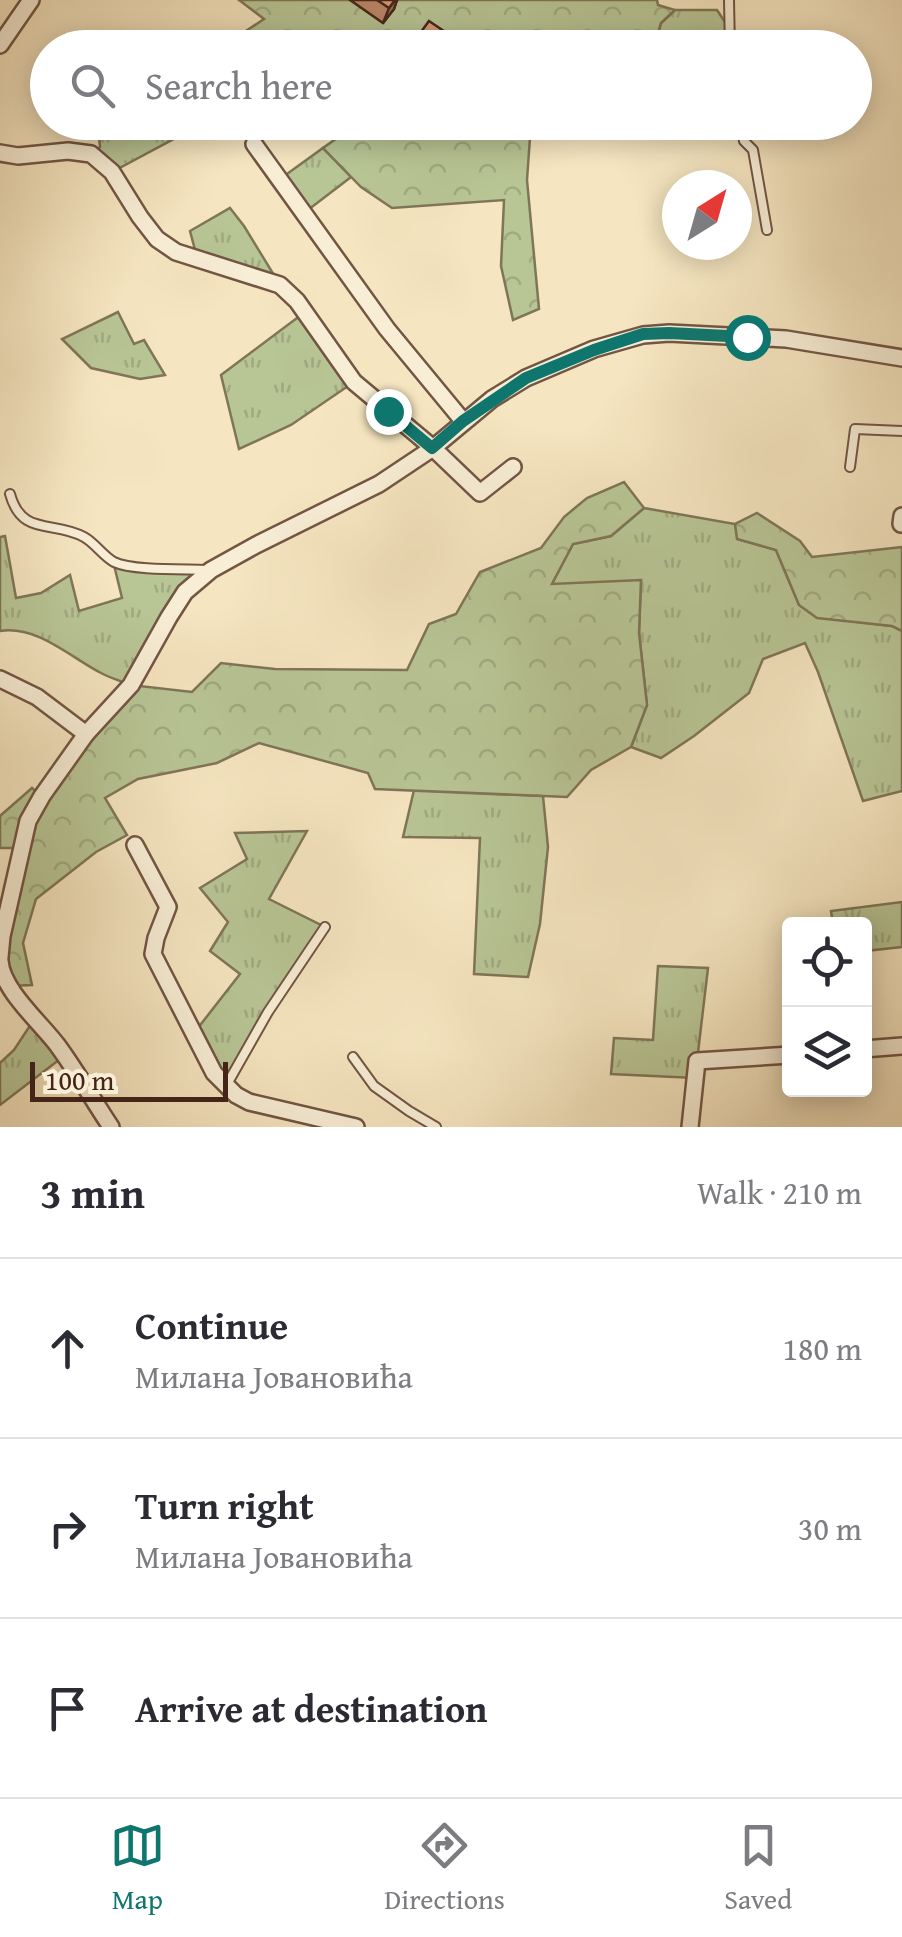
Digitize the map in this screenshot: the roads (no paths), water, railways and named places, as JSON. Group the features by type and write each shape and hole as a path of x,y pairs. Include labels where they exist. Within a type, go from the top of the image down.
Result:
{"street":[{"path":"0,46 31,0"},
{"path":"254,144 404,351 463,421"},
{"path":"0,154 91,154 112,172 157,238 176,252 280,285 298,301 354,382 480,492 512,467"},
{"path":"111,1127 57,1045 0,972 2,936 28,821 86,734 130,685 185,592 212,570 256,545 378,484 526,378 643,334 786,338 902,358"},
{"path":"902,516 902,524"},
{"path":"0,680 37,697 86,734"},
{"path":"135,845 168,907 154,954 214,1073 249,1102 356,1127"},
{"path":"872,1048 902,1046"},
{"path":"690,1127 697,1061 782,1055"}],"lane":[{"path":"729,0 730,30"},
{"path":"744,140 752,150 767,230"},
{"path":"850,468 854,429 902,431"},
{"path":"10,494 14,509 25,520 76,533 113,562 212,570"},
{"path":"226,1086 268,1012 325,927"},
{"path":"353,1057 374,1086 436,1127"}]}
